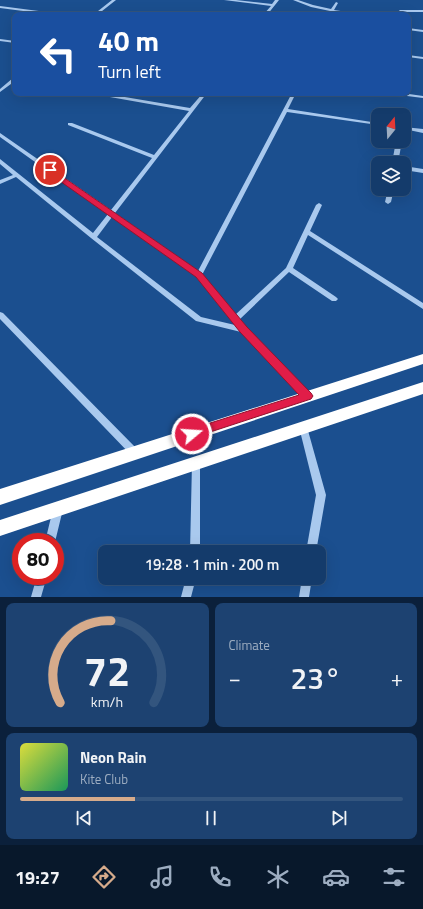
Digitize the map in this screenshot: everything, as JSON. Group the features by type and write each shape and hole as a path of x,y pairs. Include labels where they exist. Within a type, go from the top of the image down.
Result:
{"highway":[{"path":"0,496 423,359"},
{"path":"0,528 423,388"}],"street":[{"path":"99,12 114,0"},
{"path":"226,0 273,5"},
{"path":"267,12 277,0"},
{"path":"295,0 305,5 328,12"},
{"path":"332,12 336,3"},
{"path":"0,7 39,12"},
{"path":"400,12 423,11"},
{"path":"411,29 423,31"},
{"path":"0,40 12,42"},
{"path":"411,56 423,58"},
{"path":"0,91 12,81"},
{"path":"110,96 192,110"},
{"path":"93,237 203,96"},
{"path":"199,275 293,96"},
{"path":"411,96 423,97"},
{"path":"286,110 371,123"},
{"path":"70,124 155,156"},
{"path":"411,129 423,131"},
{"path":"0,135 199,275 243,330 308,396"},
{"path":"0,162 93,237 199,319 243,330"},
{"path":"411,169 423,171"},
{"path":"0,182 17,175"},
{"path":"388,202 389,196"},
{"path":"235,320 289,269 319,205"},
{"path":"306,231 423,306"},
{"path":"289,269 334,299"},
{"path":"0,316 134,452"},
{"path":"302,427 321,495 312,545"},
{"path":"195,545 196,463"},
{"path":"52,533 58,509"},
{"path":"36,597 39,585"},
{"path":"186,597 189,585"},
{"path":"304,597 306,585"}],"route":[{"path":"50,170 199,275 243,330 308,396 192,434"}]}
